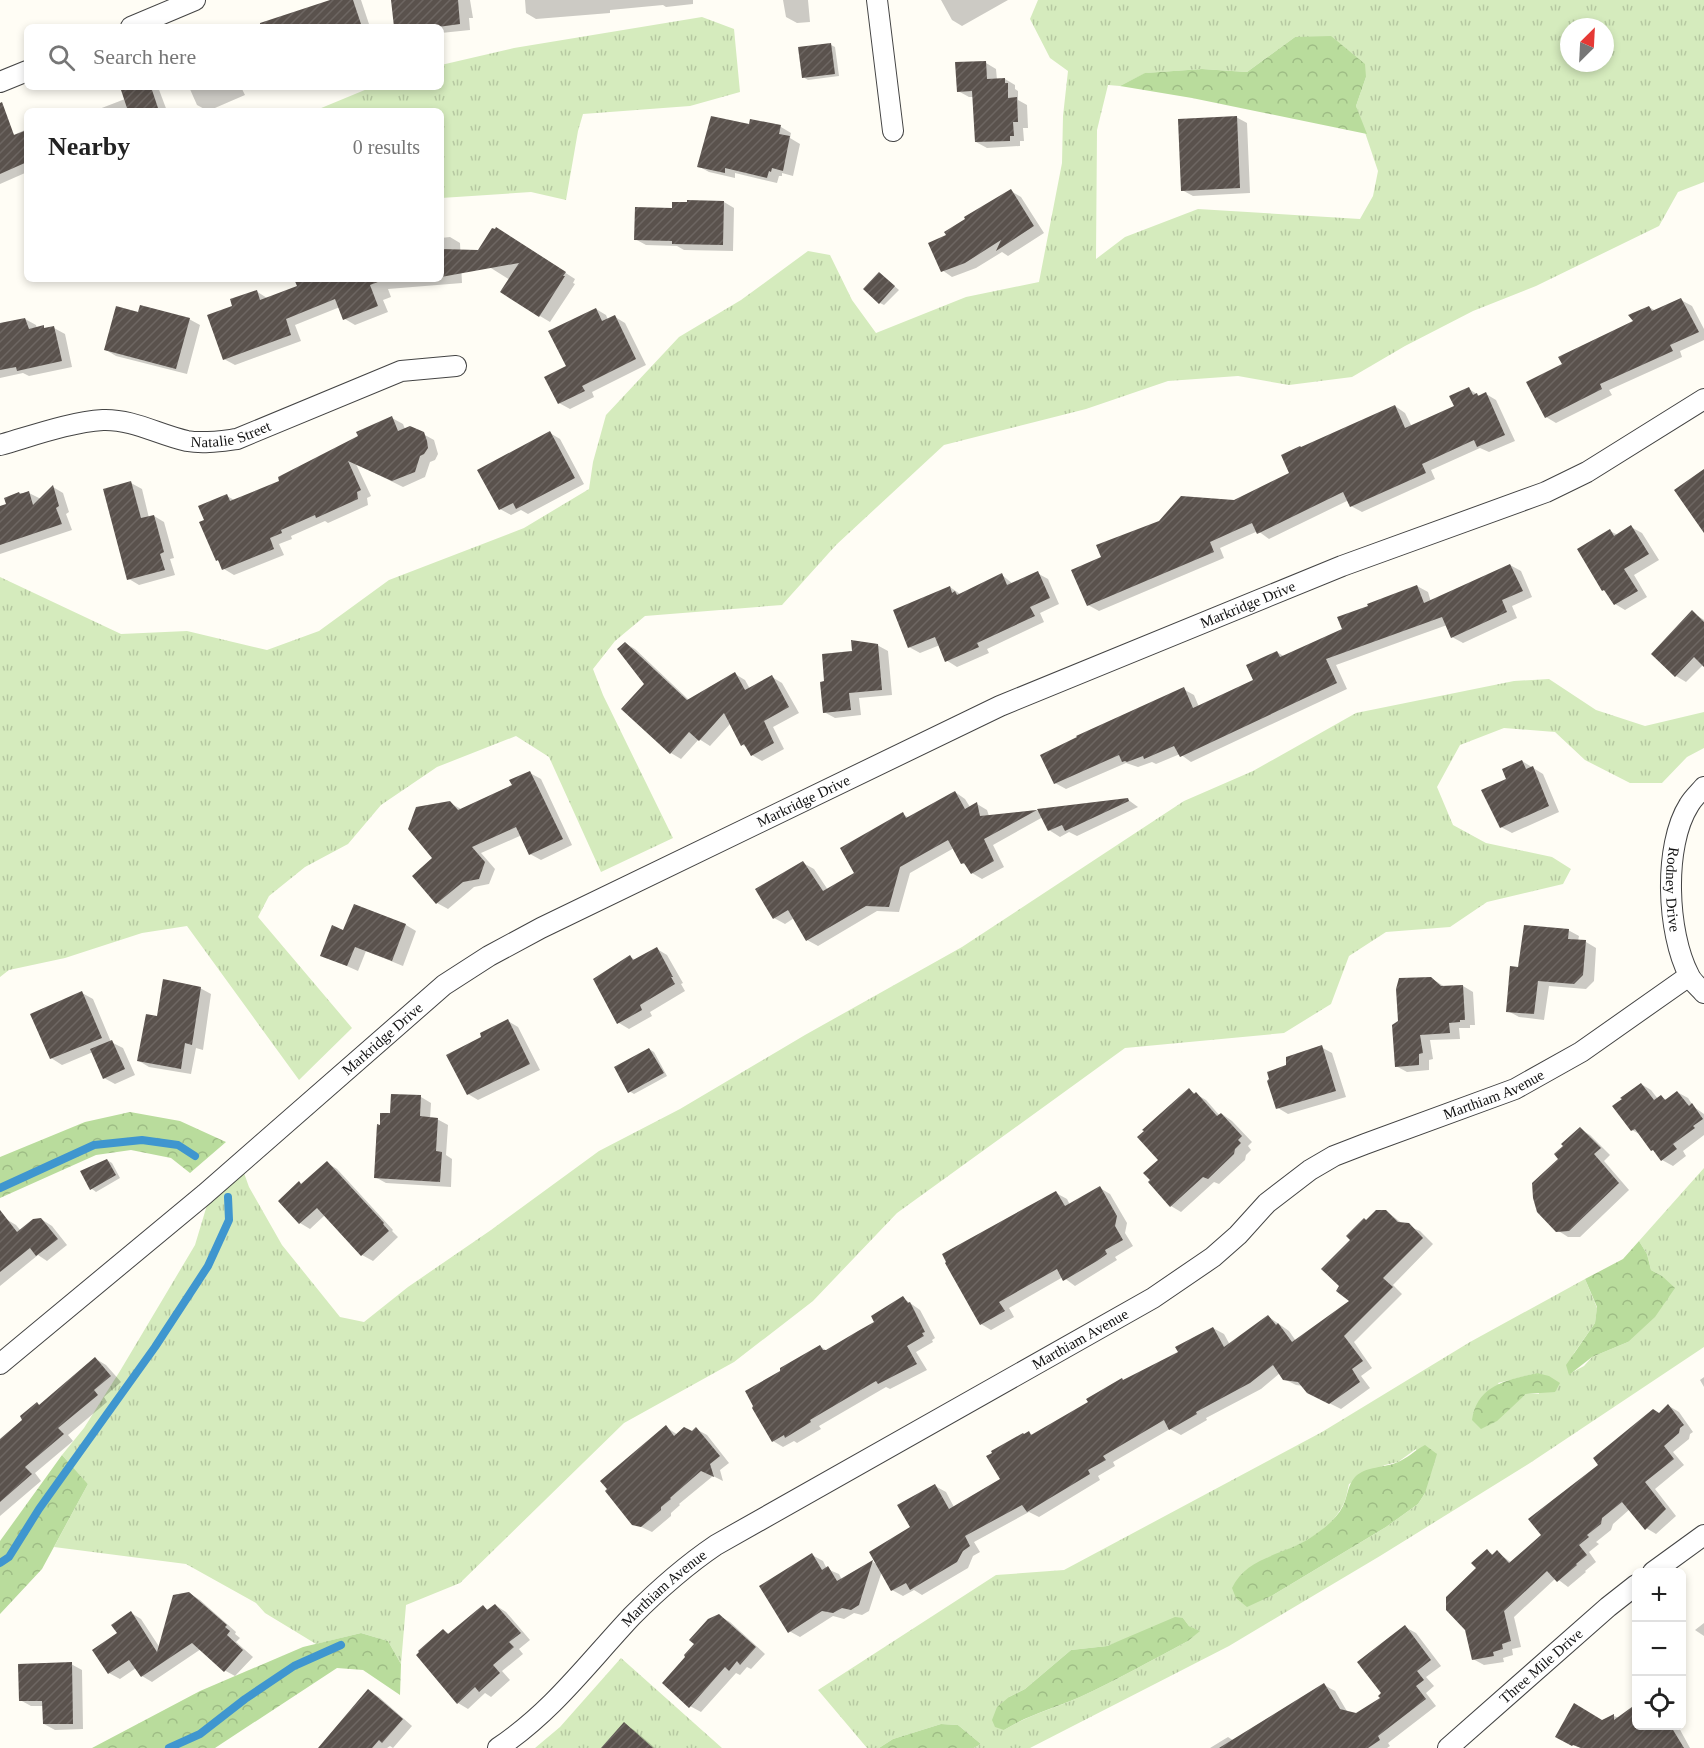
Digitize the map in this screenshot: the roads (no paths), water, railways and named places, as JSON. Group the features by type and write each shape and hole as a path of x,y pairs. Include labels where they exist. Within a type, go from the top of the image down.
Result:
{"street":[{"path":"138,24 195,0"},
{"path":"877,0 893,131"},
{"path":"0,82 24,71"},
{"name":"Natalie Street","path":"0,445 103,420 131,423 189,442 213,443 237,439 401,371 456,366"},
{"name":"Markridge Drive","path":"0,1364 205,1194 444,985 489,956 541,928 1000,706 1342,566 1546,492 1587,472 1704,399"},
{"name":"Rodney Drive","path":"1704,787 1689,804 1679,826 1670,880 1673,919 1689,976 1704,993"},
{"name":"Marthiam Avenue","path":"498,1748 542,1715 633,1616 689,1564 716,1545 1161,1293 1213,1257 1238,1235 1267,1203 1310,1170 1334,1156 1515,1089 1581,1052 1689,976"},
{"path":"1659,1568 1704,1535"},
{"name":"Three Mile Drive","path":"1448,1748 1608,1606 1632,1588"}],"waterway":[{"path":"0,1188 94,1145 142,1140 178,1145 195,1156"},
{"path":"0,1563 9,1557 39,1509 155,1347 208,1266 229,1220 228,1197"},
{"path":"169,1748 200,1734 245,1699 294,1666 341,1645"}]}
